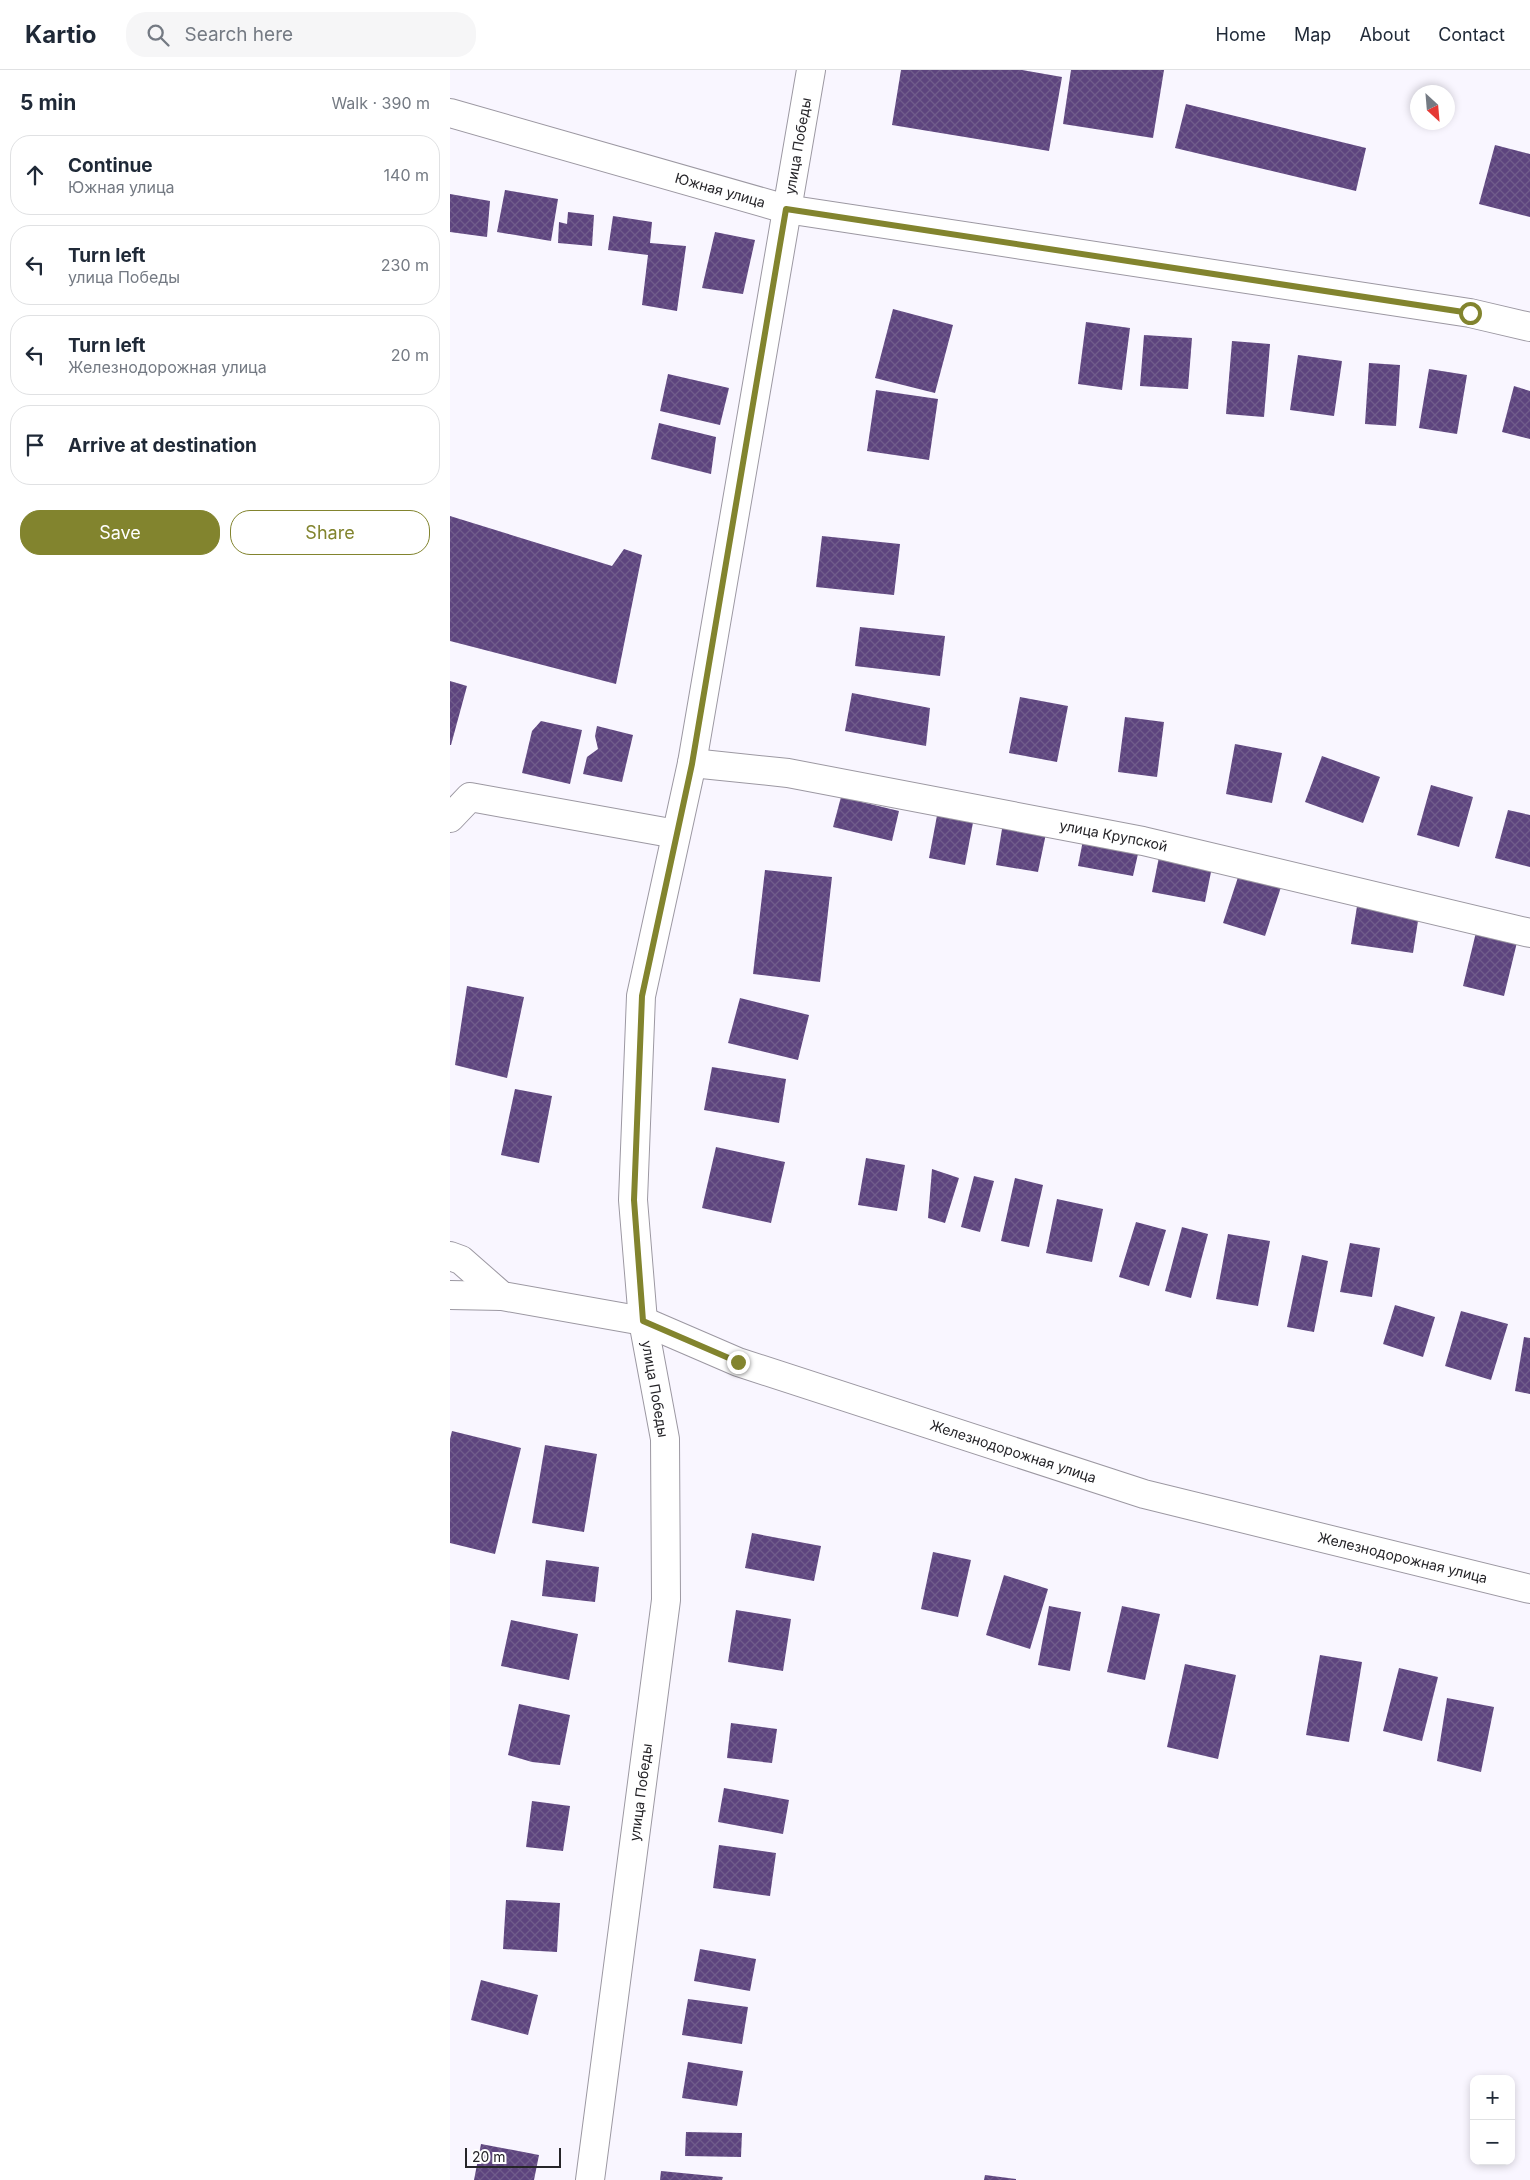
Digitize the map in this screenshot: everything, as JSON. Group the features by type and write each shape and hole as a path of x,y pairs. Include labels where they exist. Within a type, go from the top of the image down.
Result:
{"street":[{"name":"улица Победы","path":"590,2180 666,1600 665,1439 643,1321 634,1200 642,996 692,764 811,70"},
{"name":"Южная улица","path":"450,113 786,209 1470,313 1530,327"},
{"name":"улица Крупской","path":"692,764 788,773 1143,841 1530,934"},
{"path":"450,818 470,797 676,834"},
{"path":"450,1256 461,1260 502,1296"},
{"name":"Железнодорожная улица","path":"450,1295 502,1296 643,1321 738,1362 1144,1494 1530,1589"}],"building":[{"path":"901,70 1022,70 1062,77 1049,151 892,125"},
{"path":"1071,70 1164,70 1153,138 1063,124"},
{"path":"1186,104 1366,148 1356,191 1175,148"},
{"path":"1495,145 1530,154 1530,217 1479,204"},
{"path":"505,190 558,199 551,241 497,232"},
{"path":"450,194 490,201 487,237 450,232"},
{"path":"568,212 594,215 592,246 558,243 559,222 567,224"},
{"path":"613,216 652,222 650,243 686,246 677,311 642,305 648,255 608,250"},
{"path":"715,232 755,240 743,294 702,288"},
{"path":"893,309 953,325 935,393 875,378"},
{"path":"1086,322 1130,328 1122,390 1078,384"},
{"path":"1144,335 1192,338 1188,389 1140,386"},
{"path":"1232,341 1270,344 1264,417 1226,414"},
{"path":"1298,355 1342,361 1334,416 1290,410"},
{"path":"1369,363 1400,365 1396,426 1365,424"},
{"path":"1429,369 1467,375 1457,434 1419,428"},
{"path":"668,374 729,388 720,425 660,411"},
{"path":"1514,386 1530,391 1530,439 1502,432"},
{"path":"876,390 938,399 929,460 867,451"},
{"path":"659,423 716,437 711,474 651,459"},
{"path":"450,516 612,566 624,549 642,555 616,684 450,641"},
{"path":"822,536 900,544 894,595 816,587"},
{"path":"860,627 945,636 940,676 855,666"},
{"path":"450,681 467,686 451,745 450,745"},
{"path":"852,693 930,708 926,746 845,731"},
{"path":"1020,697 1068,706 1057,762 1009,753"},
{"path":"1125,717 1164,722 1157,777 1118,772"},
{"path":"541,721 582,730 570,784 522,773 532,731"},
{"path":"597,726 633,735 622,782 583,774 587,757 598,749 595,736"},
{"path":"1235,744 1282,753 1272,803 1226,794"},
{"path":"1322,756 1380,777 1363,823 1305,802"},
{"path":"1431,785 1473,797 1459,847 1417,835"},
{"path":"841,797 899,811 892,841 833,827"},
{"path":"939,805 975,812 965,865 929,858"},
{"path":"1508,810 1530,815 1530,867 1495,858"},
{"path":"1005,811 1049,819 1038,872 996,865"},
{"path":"1084,835 1140,845 1133,876 1078,866"},
{"path":"1159,857 1212,867 1205,902 1152,892"},
{"path":"1242,865 1284,878 1265,936 1223,923"},
{"path":"765,870 832,877 820,982 753,974"},
{"path":"1358,900 1420,908 1413,953 1351,944"},
{"path":"1478,924 1519,934 1504,996 1463,986"},
{"path":"467,986 524,997 507,1078 455,1065"},
{"path":"740,998 809,1015 798,1060 728,1043"},
{"path":"712,1067 786,1079 779,1123 704,1110"},
{"path":"515,1089 552,1096 539,1163 501,1155"},
{"path":"716,1147 785,1162 771,1223 702,1208"},
{"path":"866,1158 905,1165 897,1211 858,1205"},
{"path":"932,1169 959,1178 945,1223 928,1218"},
{"path":"974,1176 994,1181 980,1232 961,1227"},
{"path":"1015,1178 1043,1185 1029,1247 1001,1241"},
{"path":"1057,1199 1103,1209 1092,1262 1046,1253"},
{"path":"1136,1222 1166,1230 1149,1286 1119,1277"},
{"path":"1182,1227 1208,1234 1191,1298 1165,1291"},
{"path":"1228,1234 1270,1241 1258,1306 1216,1299"},
{"path":"1350,1243 1380,1248 1372,1297 1340,1292"},
{"path":"1302,1255 1328,1261 1314,1332 1287,1327"},
{"path":"1395,1305 1435,1317 1423,1357 1383,1344"},
{"path":"1461,1311 1508,1324 1491,1380 1445,1366"},
{"path":"1524,1337 1530,1338 1530,1394 1515,1391"},
{"path":"452,1431 521,1448 495,1554 450,1543 450,1439"},
{"path":"545,1445 597,1454 584,1532 532,1523"},
{"path":"752,1533 821,1546 814,1581 745,1568"},
{"path":"933,1552 971,1560 958,1617 921,1609"},
{"path":"546,1560 599,1567 595,1602 542,1596"},
{"path":"1004,1575 1048,1589 1030,1649 986,1635"},
{"path":"1049,1606 1081,1612 1070,1671 1038,1665"},
{"path":"1122,1606 1160,1614 1145,1680 1107,1672"},
{"path":"736,1610 791,1619 783,1671 728,1662"},
{"path":"511,1620 578,1634 569,1680 501,1666"},
{"path":"1320,1655 1362,1662 1349,1742 1306,1735"},
{"path":"1185,1664 1236,1675 1218,1759 1167,1747"},
{"path":"1399,1668 1438,1677 1422,1741 1383,1731"},
{"path":"1447,1698 1494,1707 1481,1772 1437,1761"},
{"path":"519,1704 570,1715 560,1765 532,1762 508,1755"},
{"path":"731,1723 777,1729 772,1763 727,1758"},
{"path":"724,1788 789,1800 783,1834 718,1822"},
{"path":"532,1801 570,1806 563,1851 526,1847"},
{"path":"719,1845 776,1853 770,1896 713,1888"},
{"path":"506,1900 560,1903 557,1952 503,1949"},
{"path":"700,1949 756,1959 750,1991 694,1981"},
{"path":"481,1980 538,1995 528,2035 471,2020"},
{"path":"688,1999 748,2007 742,2044 682,2035"},
{"path":"688,2062 743,2071 737,2106 682,2098"},
{"path":"686,2132 742,2133 741,2157 685,2156"},
{"path":"481,2144 539,2155 534,2180 474,2180"},
{"path":"661,2171 723,2177 722,2180 660,2180"},
{"path":"985,2175 1016,2179 1016,2180 984,2180"}],"route":[{"path":"738,1362 643,1321 634,1200 642,996 692,764 786,209 1470,313"}]}
